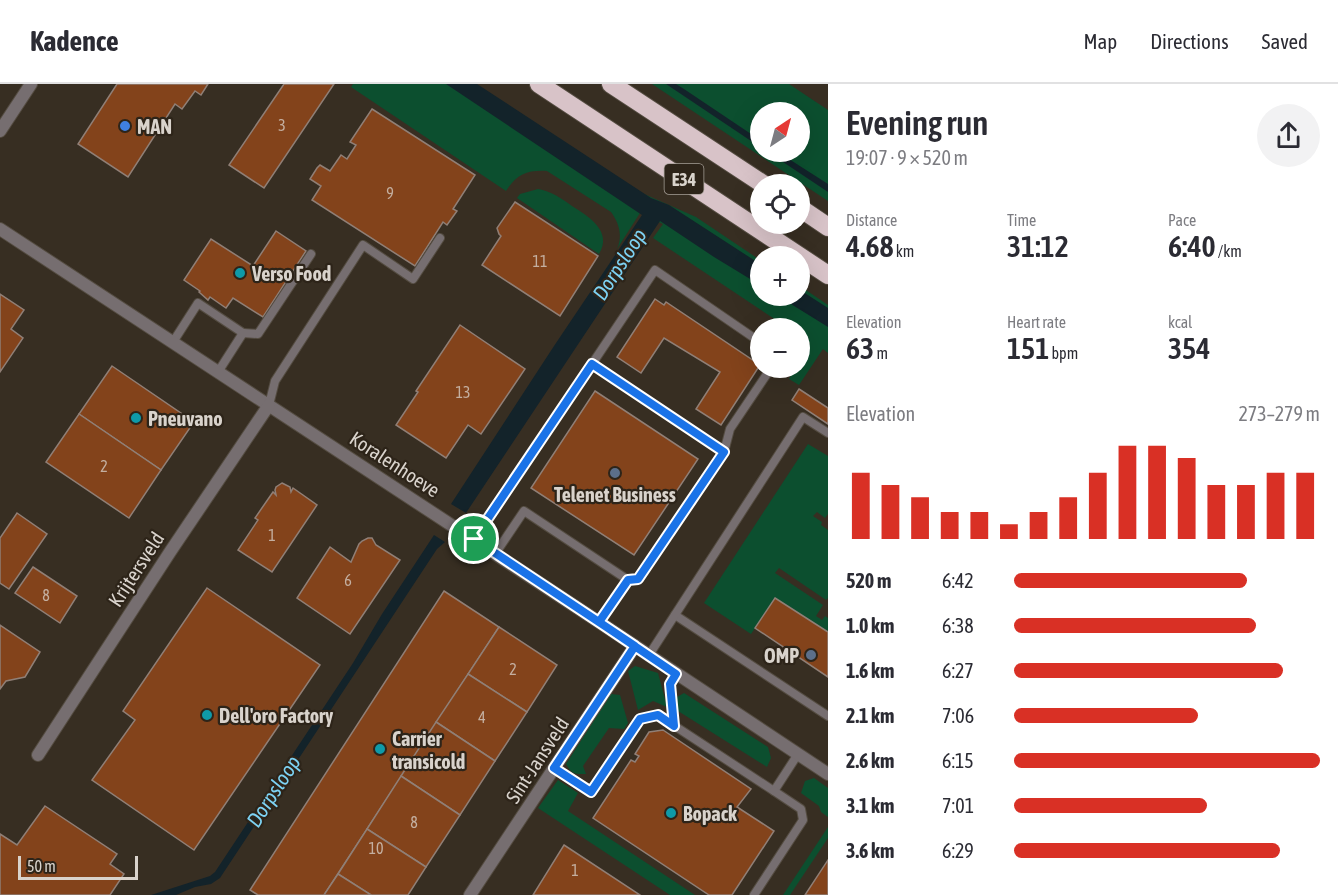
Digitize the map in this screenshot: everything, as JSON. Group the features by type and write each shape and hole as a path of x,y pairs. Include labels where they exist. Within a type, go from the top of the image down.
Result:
{"highway":[{"name":"E34","path":"539,84 828,275"},
{"name":"E34","path":"611,84 750,175"},
{"path":"810,215 828,227"}],"street":[{"path":"0,130 31,84"},
{"name":"Koralenhoeve","path":"0,229 828,774"},
{"name":"Krijtersveld","path":"38,755 269,405"},
{"name":"Sint-Jansveld","path":"471,895 635,646"}],"lane":[{"path":"269,405 275,381 363,245 413,279 440,238"},
{"path":"173,342 198,303 243,333 258,334 311,254"},
{"path":"474,539 655,270 750,335"},
{"path":"218,372 243,333"},
{"path":"592,364 724,452"},
{"path":"495,554 524,512 628,580 638,579 724,452 730,429 764,378"},
{"path":"649,655 803,417 828,433"},
{"path":"599,622 628,580"},
{"path":"675,615 828,716"},
{"path":"674,726 670,684 676,674"},
{"path":"554,768 591,792 640,719 658,715 801,809 803,820 754,895"},
{"path":"774,791 798,754"}],"green space":[{"path":"353,84 476,84 635,190 696,217 750,253 750,303 653,238 663,224 640,213 617,249 620,239 619,230 611,212 547,171 523,174 506,191 351,87"},
{"path":"652,84 789,84 828,110 828,201 810,189 810,174 787,174 769,162 810,162 810,102 750,102 750,149"},
{"path":"538,189 560,198 585,214 597,225 603,238 603,246 599,254 517,198 520,194"},
{"path":"810,293 828,305 828,353 823,349 810,368 810,318 773,318 755,306 810,306"},
{"path":"790,378 804,378 799,385"},
{"path":"808,444 828,456 828,514 825,518 817,512 813,516 828,530 828,598 826,600 779,568 775,573 823,605 816,616 822,620 825,616 828,618 828,632 775,598 751,634 704,603"},
{"path":"635,666 658,673 667,707 653,701 638,710 628,671"},
{"path":"684,693 768,747 771,758 767,767 678,711 677,697"},
{"path":"611,694 620,695 628,723 624,729 609,728 583,766 586,774 574,773 566,764"},
{"path":"814,778 828,788 828,817 821,812 819,806 801,793 805,781"},
{"path":"558,780 578,793 568,811 695,895 670,895 538,808"},
{"path":"828,827 828,838 790,895 783,895"}],"water":[{"name":"Dorpsloop","path":"446,84 477,84 651,198 669,205 750,258 750,279 660,221 466,513 451,504 554,346 642,215"},
{"path":"666,84 676,84 684,89 750,133 750,140"},
{"path":"783,162 794,162 828,184 828,192 810,180 810,174 801,174"},
{"path":"810,296 828,308 828,327 794,306 810,306"},
{"name":"Dorpsloop","path":"434,535 445,542 437,549 220,878 211,884 195,887 176,895 151,895 210,876 215,872 353,663"}],"building":[{"name":"MAN","path":"117,84 208,84 201,95 195,91 182,109 175,104 128,177 78,144"},
{"path":"284,84 334,84 264,188 229,165"},
{"path":"372,109 475,175 453,209 457,211 447,225 443,222 415,266 312,200 321,186 310,179 317,168 320,165 330,171 341,155 347,159 356,145 350,142"},
{"path":"515,202 598,256 560,316 482,265 501,236 497,228"},
{"name":"Verso Food","path":"276,231 306,251 263,317 233,298 226,308 210,297 208,300 184,280 211,239 253,266"},
{"path":"0,294 24,310 11,329 23,338 0,372"},
{"path":"655,299 664,305 666,302 750,358 752,378 721,425 696,409 720,372 664,338 641,373 617,357"},
{"path":"460,325 525,369 481,434 468,425 446,458 396,425"},
{"name":"Pneuvano","path":"112,366 194,422 161,470 79,414"},
{"path":"799,389 828,408 828,424 792,400"},
{"name":"Telenet Business","path":"595,391 698,459 634,555 531,488"},
{"path":"79,414 161,470 129,518 46,462"},
{"path":"282,483 290,487 291,492 293,488 317,505 272,572 238,550 258,520 255,518 273,492 276,495 276,487"},
{"path":"17,513 47,534 9,589 0,583 0,538"},
{"path":"372,538 376,545 400,560 350,634 297,598 330,547 351,562 359,544"},
{"path":"33,567 77,596 60,623 15,593"},
{"name":"Dell'oro Factory","path":"207,588 320,665 194,850 92,780 135,720 123,711"},
{"name":"Carrier transicold","path":"444,591 499,627 324,895 258,895 250,890"},
{"name":"OMP","path":"775,598 828,632 828,677 755,628"},
{"path":"0,625 40,652 25,677 6,681 0,689"},
{"path":"499,627 557,665 527,712 468,674"},
{"path":"468,674 527,712 495,761 436,722"},
{"path":"436,722 495,761 460,815 401,776"},
{"name":"Bopack","path":"663,730 751,789 737,807 774,831 732,895 709,895 593,818 631,760 635,762 639,756 635,754 649,732"},
{"path":"401,776 460,815 426,867 367,829"},
{"path":"45,806 117,854 110,864 124,874 110,895 0,895 0,834 17,845"},
{"path":"367,829 426,867 408,895 371,895 338,874"},
{"path":"564,845 640,895 533,895"},
{"path":"828,860 828,895 805,895"},
{"path":"338,874 371,895 324,895"}],"place":[{"name":"MAN","path":"125,126"},
{"name":"Verso Food","path":"240,273"},
{"name":"Pneuvano","path":"136,418"},
{"name":"Telenet Business","path":"615,473"},
{"name":"OMP","path":"811,655"},
{"name":"Dell'oro Factory","path":"207,715"},
{"name":"Carrier transicold","path":"380,749"},
{"name":"Bopack","path":"671,813"}],"route":[{"path":"474,539 592,364 724,452 638,579 628,580 599,622 676,674 670,684 674,726 658,715 640,719 591,792 554,768 635,646 599,622 474,539"}]}
